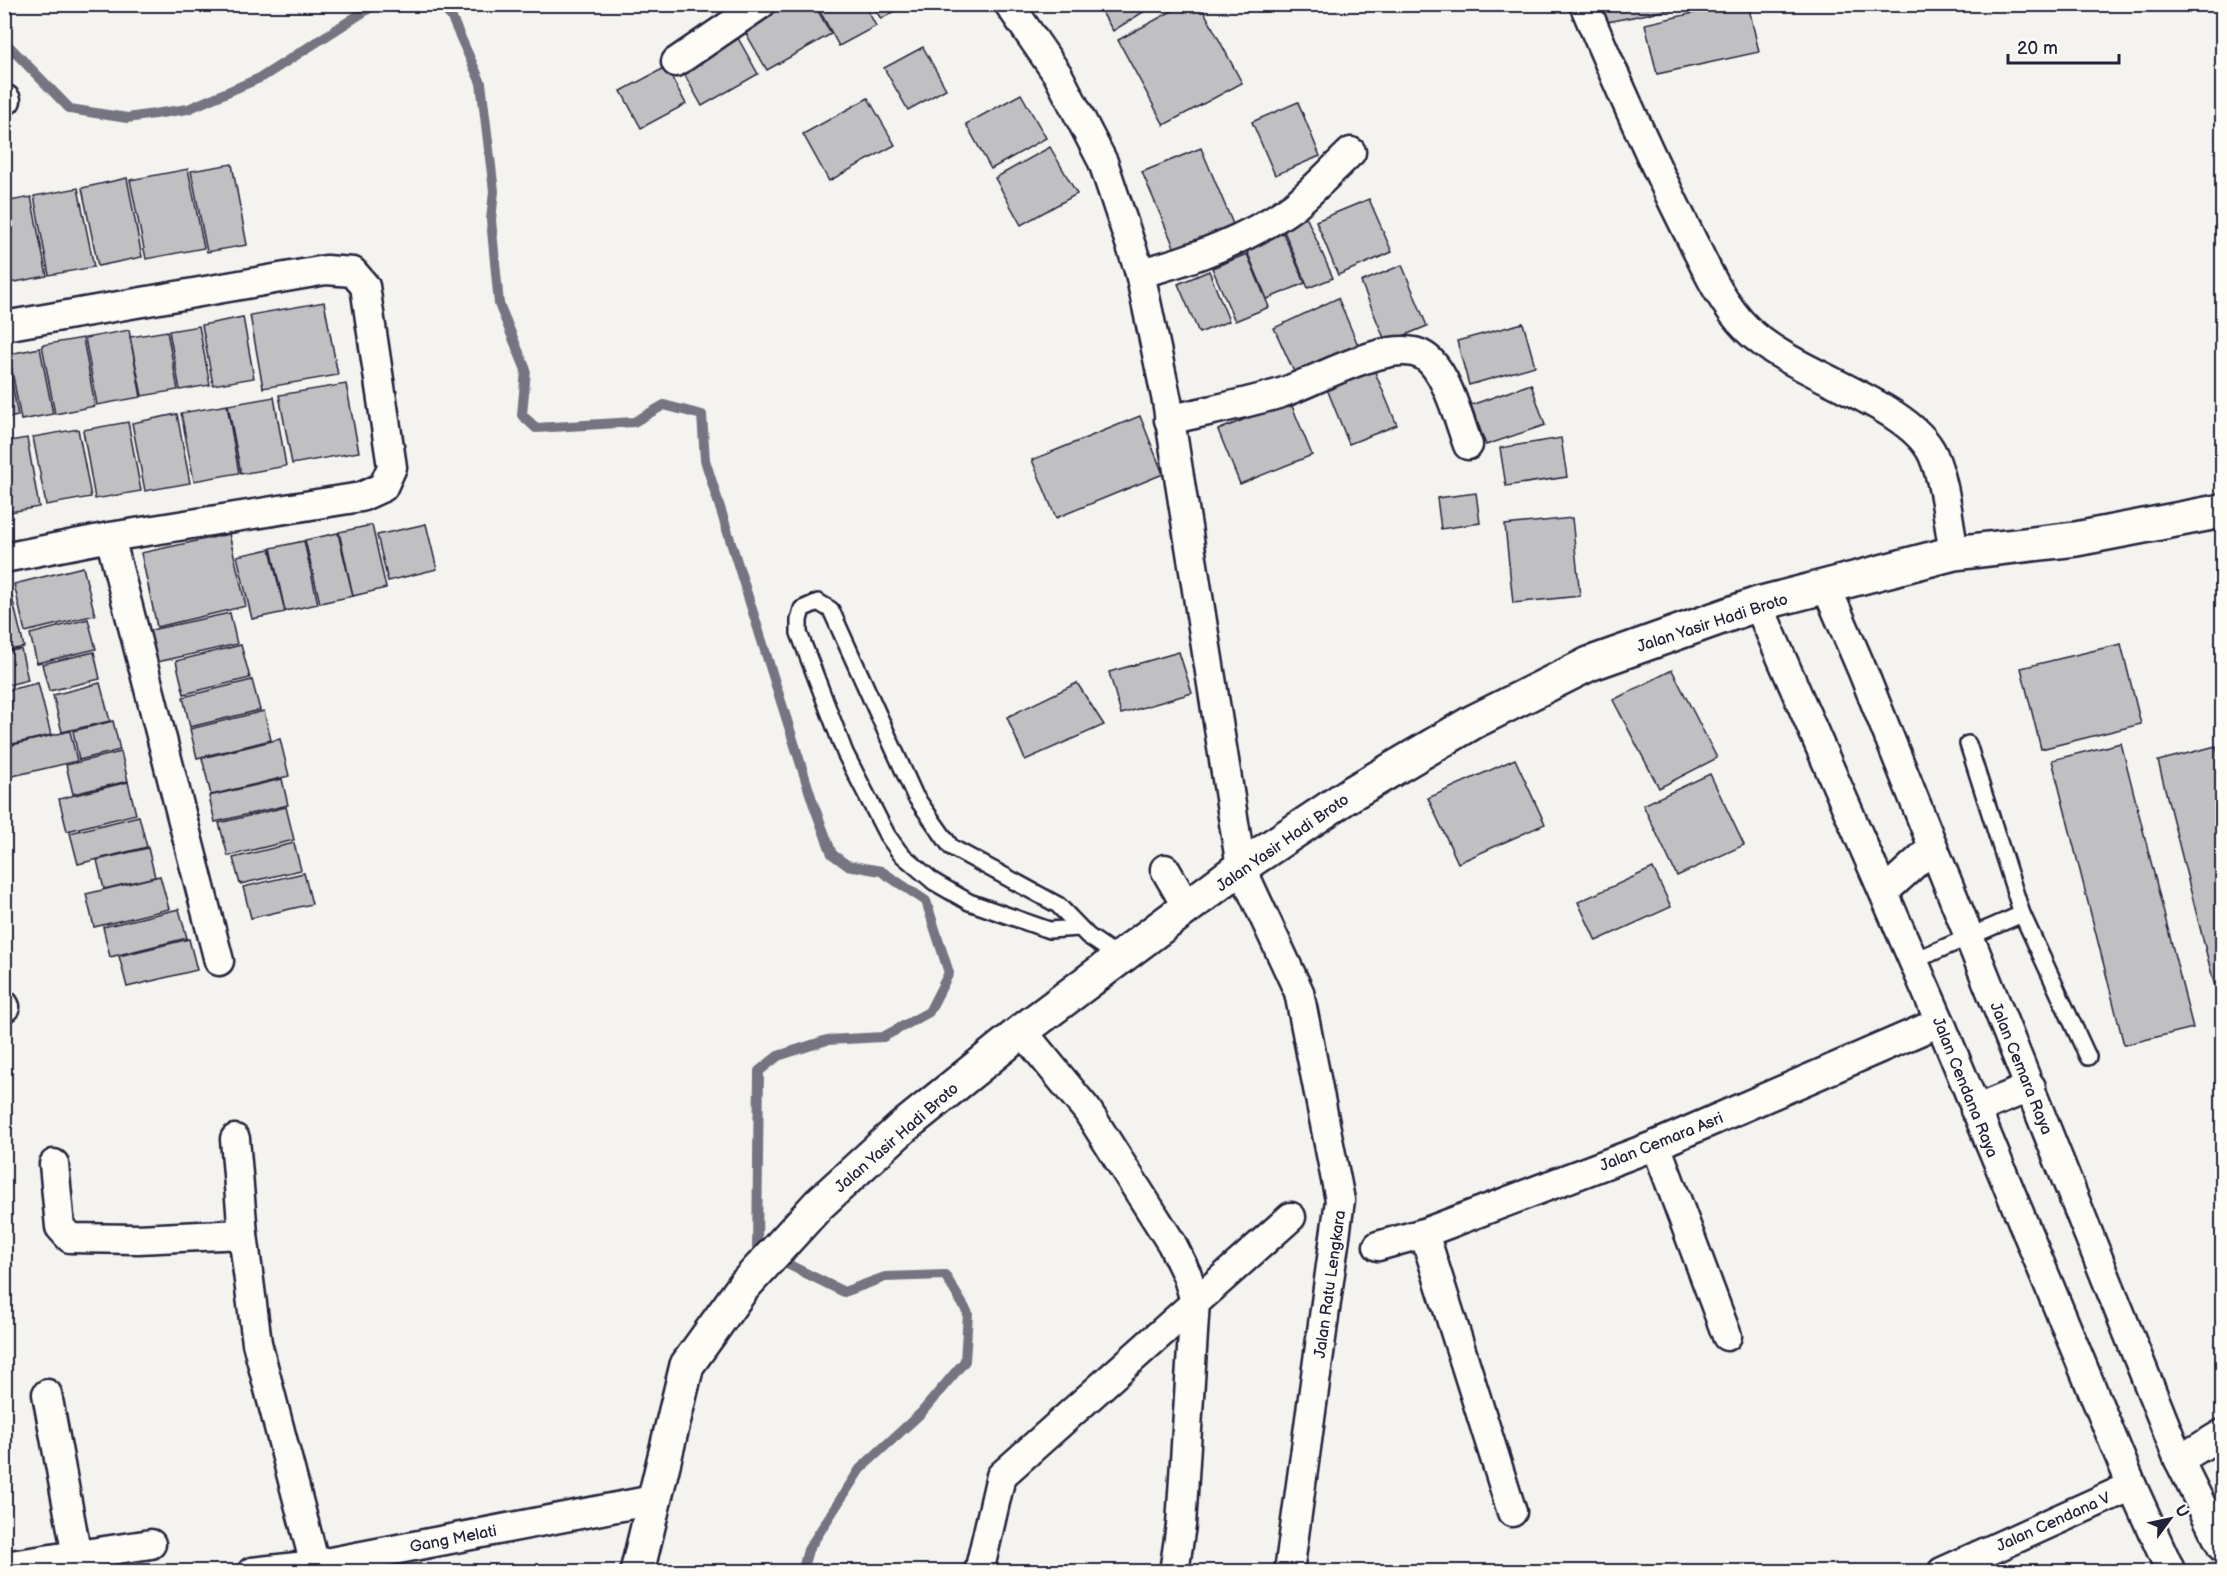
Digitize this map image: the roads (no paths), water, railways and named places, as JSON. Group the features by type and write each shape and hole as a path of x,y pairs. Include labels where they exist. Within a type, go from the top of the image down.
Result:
{"street":[{"path":"676,62 761,4"},
{"name":"Jalan Ratu Lengkara","path":"1009,4 1058,75 1103,162 1140,273 1169,420 1241,867 1299,992 1340,1200 1289,1572"},
{"path":"1584,4 1639,133 1718,292 1747,329 1791,362 1892,413 1923,438 1939,473 1954,553"},
{"path":"1140,273 1182,263 1266,223 1294,205 1351,152"},
{"path":"4,326 326,270 353,272 365,286 392,467 382,487 361,497 110,537 4,558"},
{"path":"1169,420 1281,393 1376,355 1410,350 1425,356 1440,373 1468,445"},
{"name":"Jalan Yasir Hadi Broto","path":"637,1572 687,1365 743,1287 819,1204 902,1128 1022,1031 1122,959 1241,867 1352,794 1483,717 1589,664 1758,604 1954,553 2076,539 2223,511"},
{"path":"110,537 219,961"},
{"name":"Jalan Cemara Raya","path":"1826,586 2031,1087 2179,1460 2223,1547"},
{"name":"Jalan Cendana Raya","path":"1758,604 1940,1022 2132,1486 2171,1572"},
{"path":"1884,892 1933,847"},
{"path":"1165,869 1188,909"},
{"name":"Jalan Cemara Asri","path":"1378,1246 1424,1233 1656,1145 1940,1022"},
{"path":"1022,1031 1087,1110 1172,1244 1187,1275 1195,1302 1181,1525 1174,1572"},
{"path":"1975,1110 2031,1087"},
{"path":"235,1139 243,1234 257,1343 315,1565"},
{"path":"1656,1145 1727,1336"},
{"path":"54,1164 60,1227 70,1238 138,1239 243,1234"},
{"path":"979,1572 1001,1476 1291,1217"},
{"path":"1424,1233 1512,1512"},
{"path":"47,1394 77,1556"},
{"path":"2179,1460 2223,1434"},
{"name":"Jalan Cendana V","path":"1942,1572 2132,1486"},
{"name":"Gang Melati","path":"252,1572 315,1565 653,1500"},
{"path":"4,1566 151,1544"}],"lane":[{"path":"1079,928 1049,930 969,902 934,882 900,853 887,836 845,753 800,633 799,620 802,609 818,602 831,610 915,796 951,848 1058,905 1079,928 1122,959"},
{"path":"1968,744 2022,914 2088,1057"},
{"path":"1913,961 2022,914"}],"waterway":[{"path":"4,41 70,109 127,118 188,109 262,77 376,4"},
{"path":"438,4 451,16 481,83 494,191 491,220 499,304 526,370 522,415 536,428 634,422 664,405 702,415 705,460 813,803 832,854 847,865 881,871 926,901 949,973 929,1012 883,1037 827,1040 778,1056 759,1071 757,1249 844,1292 885,1277 945,1275 968,1313 965,1361 921,1413 860,1469 808,1550 802,1572"}]}
